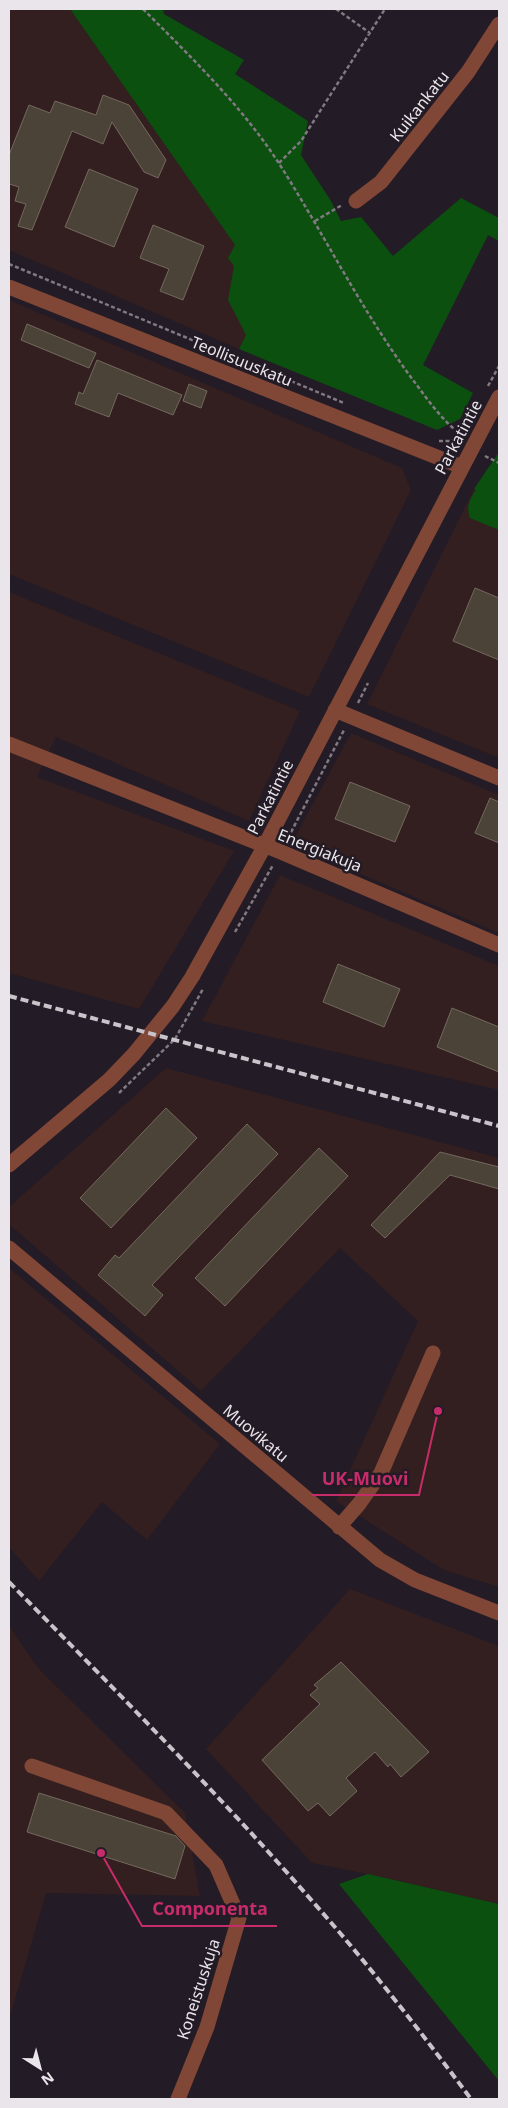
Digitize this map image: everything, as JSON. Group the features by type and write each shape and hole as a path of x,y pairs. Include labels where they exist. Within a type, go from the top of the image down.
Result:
{"street":[{"name":"Kuikankatu","path":"356,201 381,182 468,72 499,24"},
{"name":"Teollisuuskatu","path":"9,287 462,467"},
{"name":"Parkatintie","path":"9,1165 109,1080 134,1054 173,1006 197,968 264,847 462,467 493,424 499,397"},
{"path":"335,710 499,778"},
{"name":"Energiakuja","path":"9,744 43,756 264,847 281,852 499,945"},
{"name":"Muovikatu","path":"9,1248 380,1560 415,1580 499,1613"},
{"path":"339,1527 359,1504 381,1473 433,1353"},
{"name":"Koneistuskuja","path":"32,1766 166,1813 216,1866 239,1918 207,2026 178,2099"}],"path":[{"path":"143,9 212,78 242,112 278,163 315,221 392,352 437,412 462,436 451,441 435,442"},
{"path":"336,9 370,33"},
{"path":"278,163 301,141 385,9"},
{"path":"315,221 339,205 356,201"},
{"path":"9,264 345,403"},
{"path":"483,455 499,463"}],"shaded area":[{"path":"9,9 70,9 269,293 239,349 9,250"},
{"path":"9,300 402,468 411,490 309,697 9,574"},
{"path":"474,489 499,499 499,758 367,704"},
{"path":"9,592 300,711 249,821 56,737 37,777 234,851 139,1009 9,973"},
{"path":"351,733 499,795 499,933 299,848 295,837"},
{"path":"280,875 499,966 499,1090 202,1021"},
{"path":"166,1068 499,1158 499,1587 444,1570 336,1501 418,1321 340,1248 201,1391 9,1224 9,1207"},
{"path":"9,1268 220,1444 147,1540 102,1502 39,1581 9,1547"},
{"path":"350,1589 499,1646 499,1904 312,1863 206,1749"},
{"path":"9,1626 38,1668 185,1813 200,1896 46,1893 9,2020"}],"green space":[{"path":"70,9 163,9 164,14 244,60 235,74 308,121 301,155 331,201 341,221 361,217 393,256 461,198 499,218 499,241 488,235 423,365 473,393 460,419 437,430 239,349 246,335 228,300 234,266 228,258 235,245"},
{"path":"499,452 499,530 470,518 468,507 476,490 474,489"},
{"path":"368,1874 499,1904 499,2081 339,1884"}],"building":[{"path":"103,95 129,105 166,160 158,178 144,172 112,122 103,144 72,131 32,230 18,226 26,204 15,201 19,187 9,184 9,155 29,105 50,113 55,101 96,115"},
{"path":"89,169 138,189 114,247 65,227"},
{"path":"153,225 204,246 183,300 160,291 169,269 140,258"},
{"path":"27,324 96,353 89,368 21,340"},
{"path":"97,360 182,395 173,415 118,393 109,417 75,404 79,392 83,394"},
{"path":"189,384 207,391 201,408 183,401"},
{"path":"475,588 499,598 499,660 453,641"},
{"path":"350,782 410,806 395,842 335,819"},
{"path":"490,798 499,802 499,843 475,833"},
{"path":"338,964 400,989 384,1027 323,1002"},
{"path":"452,1008 499,1027 499,1072 437,1047"},
{"path":"166,1108 197,1138 111,1228 80,1198"},
{"path":"247,1124 278,1154 152,1285 163,1295 145,1316 98,1275 115,1255 119,1258"},
{"path":"319,1148 348,1176 225,1306 195,1278"},
{"path":"440,1152 499,1167 499,1189 450,1175 385,1238 371,1225"},
{"path":"341,1662 429,1752 401,1777 390,1764 388,1767 375,1752 346,1778 357,1791 330,1816 318,1803 308,1811 262,1760 320,1704 310,1695 318,1688 314,1685"},
{"path":"39,1793 176,1836 185,1846 175,1879 27,1832"}],"railway":[{"path":"9,996 499,1126"},
{"path":"9,1582 163,1740 276,1861 374,1974 471,2099"}],"place":[{"name":"UK-Muovi","path":"438,1411"},
{"name":"Componenta","path":"101,1853"}]}
